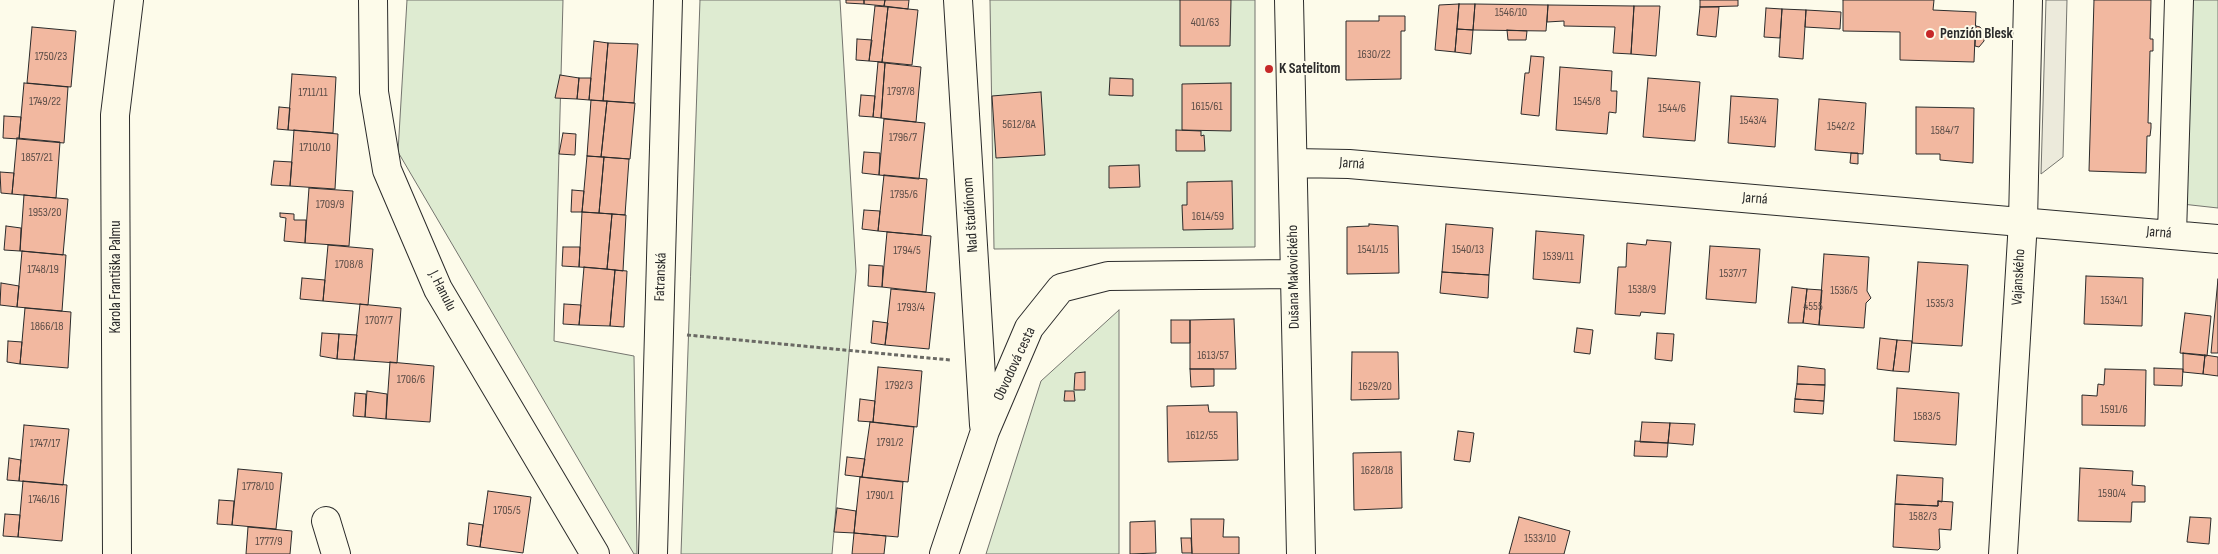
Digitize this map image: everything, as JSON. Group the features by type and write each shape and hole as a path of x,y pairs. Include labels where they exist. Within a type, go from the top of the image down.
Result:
{"street":[{"name":"Karola Františka Palmu","path":"118,554 116,115 129,0"},
{"name":"J. Hanulu","path":"373,0 374,92 387,170 438,289 595,554"},
{"name":"Fatranská","path":"653,554 668,0"},
{"name":"Nad štadiónom","path":"958,0 985,430"},
{"name":"Dušana Makovického","path":"1289,0 1293,163 1293,274 1301,554"},
{"name":"Vajanského","path":"2003,554 2022,221 2028,0"},
{"path":"2172,234 2179,0"},
{"name":"Jarná","path":"1293,163 1349,164 2218,239"},
{"name":"Obvodová cesta","path":"944,554 985,430 1029,328 1061,288 1108,276 1293,274"},
{"path":"326,521 336,554"}],"path":[{"path":"660,333 980,363"}],"green space":[{"path":"407,0 563,0 554,341 634,356 637,554 634,554 398,152"},
{"path":"700,0 840,0 856,271 832,554 681,554"},
{"path":"990,0 1255,0 1255,247 994,249"},
{"path":"2172,0 2218,0 2218,208 2173,203"},
{"path":"1119,310 1119,554 986,554 1041,381"}],"shaded area":[{"path":"2046,0 2067,0 2063,157 2041,174"}],"building":[{"path":"846,0 864,0 864,4 846,3"},
{"path":"864,0 885,0 884,6 864,4"},
{"path":"885,0 909,0 908,9 884,6"},
{"path":"1180,0 1231,0 1230,46 1180,46"},
{"path":"1700,0 1738,0 1738,6 1700,7"},
{"path":"1843,0 1934,0 1933,10 1976,12 1974,62 1900,60 1900,32 1843,31"},
{"path":"2094,0 2151,0 2150,39 2153,39 2153,51 2150,51 2148,123 2151,123 2151,128 2150,136 2147,136 2146,173 2089,171"},
{"path":"1459,4 1455,52 1435,50 1439,5"},
{"path":"1459,4 1475,4 1473,30 1457,29"},
{"path":"1475,4 1548,5 1546,31 1473,30"},
{"path":"1548,5 1634,6 1631,54 1613,53 1615,27 1564,26 1564,21 1547,22"},
{"path":"875,6 888,7 882,62 869,61"},
{"path":"1634,6 1660,6 1656,56 1631,54"},
{"path":"888,7 918,10 912,65 882,62"},
{"path":"1700,7 1719,7 1716,37 1697,35"},
{"path":"1766,8 1782,9 1780,38 1764,37"},
{"path":"1782,9 1806,10 1803,59 1779,57"},
{"path":"1806,10 1841,12 1840,29 1805,27"},
{"path":"1379,16 1405,16 1405,31 1401,31 1401,79 1346,80 1346,21 1379,21"},
{"path":"1976,26 1980,27 1984,33 1984,41 1979,47 1975,46"},
{"path":"32,27 76,31 71,87 27,83"},
{"path":"1457,29 1473,30 1471,54 1455,52"},
{"path":"1507,30 1527,31 1526,40 1508,40"},
{"path":"857,39 872,40 869,61 856,60"},
{"path":"594,41 608,43 603,101 589,100"},
{"path":"608,43 638,44 634,103 603,101"},
{"path":"1531,56 1544,57 1539,116 1521,114 1525,73 1529,73"},
{"path":"878,62 885,63 881,118 873,117"},
{"path":"885,63 921,67 916,122 881,118"},
{"path":"1560,67 1612,71 1611,91 1617,91 1616,113 1609,112 1607,134 1556,130"},
{"path":"292,74 336,77 333,133 288,130"},
{"path":"560,75 579,78 577,99 555,98"},
{"path":"579,78 591,78 589,100 577,99"},
{"path":"1110,78 1133,79 1133,96 1109,95"},
{"path":"1648,78 1700,82 1695,141 1643,137"},
{"path":"24,83 68,87 64,143 19,139"},
{"path":"1231,83 1231,131 1182,130 1182,84"},
{"path":"1041,92 1045,155 996,158 992,96"},
{"path":"861,95 875,96 873,117 859,116"},
{"path":"1731,96 1778,99 1775,147 1728,143"},
{"path":"1819,99 1866,103 1863,154 1815,150"},
{"path":"591,100 607,101 601,157 587,156"},
{"path":"607,101 635,103 630,159 601,157"},
{"path":"279,107 290,108 288,130 277,129"},
{"path":"1916,107 1974,108 1973,163 1940,160 1940,154 1916,154"},
{"path":"4,116 21,117 19,139 3,138"},
{"path":"884,119 925,123 919,179 879,175"},
{"path":"294,130 338,134 335,189 290,186"},
{"path":"1176,130 1201,131 1201,136 1204,135 1205,151 1176,151"},
{"path":"563,133 576,134 575,155 559,154"},
{"path":"17,138 60,142 56,198 12,194"},
{"path":"864,152 880,153 879,175 862,173"},
{"path":"1851,153 1858,153 1858,164 1850,163"},
{"path":"587,156 604,157 599,213 582,212"},
{"path":"604,157 629,159 625,215 599,213"},
{"path":"274,161 292,162 290,186 271,185"},
{"path":"1139,165 1140,187 1109,188 1109,166"},
{"path":"0,172 14,173 12,194 1,193"},
{"path":"884,175 927,179 922,235 878,231"},
{"path":"1232,181 1233,229 1183,230 1182,205 1187,205 1187,182"},
{"path":"309,188 353,191 349,246 305,243"},
{"path":"572,190 584,191 582,212 571,212"},
{"path":"24,195 68,199 63,255 20,251"},
{"path":"864,210 880,211 878,231 862,229"},
{"path":"582,212 612,214 607,269 579,267"},
{"path":"280,213 294,214 294,220 306,220 305,243 284,241 286,218 280,217"},
{"path":"612,214 626,215 623,271 607,269"},
{"path":"1369,224 1398,226 1399,273 1347,274 1347,227 1369,226"},
{"path":"1446,224 1493,228 1489,275 1442,272"},
{"path":"6,226 21,228 20,251 4,250"},
{"path":"1536,231 1584,235 1580,283 1533,279"},
{"path":"887,232 931,236 926,292 882,287"},
{"path":"1647,240 1671,242 1665,314 1641,312 1640,316 1615,314 1618,267 1626,267 1627,243 1646,245"},
{"path":"328,245 373,249 368,305 323,301"},
{"path":"1710,246 1760,249 1756,303 1706,299"},
{"path":"563,247 580,247 579,267 562,266"},
{"path":"22,251 66,255 62,311 17,307"},
{"path":"1824,254 1869,257 1867,291 1871,298 1866,303 1864,328 1819,325"},
{"path":"1918,262 1968,265 1962,346 1912,343"},
{"path":"869,265 883,266 882,287 868,286"},
{"path":"584,267 615,270 610,326 579,325"},
{"path":"615,270 627,271 624,327 610,326"},
{"path":"1442,272 1489,275 1488,298 1440,293"},
{"path":"2086,276 2143,278 2142,326 2084,324"},
{"path":"302,278 325,280 323,301 300,299"},
{"path":"2218,279 2218,353 2211,353"},
{"path":"1,283 19,286 17,307 0,305"},
{"path":"1792,287 1807,289 1803,323 1788,323"},
{"path":"891,289 935,293 929,349 885,345"},
{"path":"1807,289 1822,290 1819,325 1803,323"},
{"path":"360,304 401,308 397,363 354,360"},
{"path":"564,304 581,305 579,325 563,324"},
{"path":"25,308 71,312 68,368 20,364"},
{"path":"2185,313 2211,316 2207,356 2180,353"},
{"path":"1234,319 1236,369 1190,369 1190,320"},
{"path":"1171,320 1190,320 1190,343 1171,343"},
{"path":"873,321 888,323 885,345 871,343"},
{"path":"1577,328 1593,330 1590,354 1574,352"},
{"path":"322,333 339,334 337,359 320,356"},
{"path":"1657,333 1674,334 1672,361 1655,359"},
{"path":"339,334 357,335 354,360 337,359"},
{"path":"1880,338 1897,340 1893,371 1877,369"},
{"path":"1897,340 1912,341 1909,372 1893,371"},
{"path":"8,341 22,342 20,364 7,362"},
{"path":"1352,352 1398,352 1399,399 1351,400"},
{"path":"2183,353 2205,355 2203,374 2183,372"},
{"path":"2205,355 2218,357 2218,376 2203,374"},
{"path":"390,362 434,366 430,422 386,419"},
{"path":"1798,366 1825,369 1825,385 1797,384"},
{"path":"878,367 922,371 917,427 873,422"},
{"path":"2154,368 2183,369 2182,386 2154,385"},
{"path":"1190,369 1214,369 1214,386 1191,387"},
{"path":"2105,369 2146,370 2145,426 2082,425 2082,395 2097,396 2098,384 2104,385"},
{"path":"1085,372 1085,390 1074,390 1075,373"},
{"path":"1797,384 1825,385 1824,401 1795,399"},
{"path":"1897,388 1959,393 1956,445 1894,441"},
{"path":"367,391 387,394 386,419 365,417"},
{"path":"1065,391 1074,391 1075,401 1064,401"},
{"path":"355,393 366,394 365,417 353,416"},
{"path":"860,399 875,401 873,422 858,421"},
{"path":"1795,399 1824,401 1823,414 1794,412"},
{"path":"1208,405 1209,412 1237,412 1238,460 1168,462 1167,406"},
{"path":"870,422 914,427 908,482 862,477"},
{"path":"1642,422 1670,423 1668,443 1640,442"},
{"path":"1670,423 1695,424 1693,445 1668,443"},
{"path":"24,425 69,429 63,485 19,481"},
{"path":"1458,431 1474,433 1470,462 1454,460"},
{"path":"1635,441 1668,443 1667,457 1634,456"},
{"path":"1401,452 1402,508 1354,510 1353,453"},
{"path":"847,457 865,459 862,477 845,475"},
{"path":"9,458 21,460 19,481 7,480"},
{"path":"2080,468 2133,471 2132,485 2145,486 2145,502 2132,502 2131,522 2078,521"},
{"path":"238,469 282,473 276,529 232,525"},
{"path":"1897,475 1943,478 1942,502 1938,501 1938,506 1895,504"},
{"path":"860,477 903,482 898,537 854,533"},
{"path":"23,481 67,485 62,541 18,537"},
{"path":"488,491 531,497 523,553 480,547"},
{"path":"219,500 234,501 232,525 217,524"},
{"path":"1938,501 1953,502 1951,530 1939,529 1940,548 1938,550 1893,547 1895,504 1938,506"},
{"path":"837,508 856,511 854,533 834,532"},
{"path":"5,514 20,515 18,537 3,536"},
{"path":"1519,517 1570,531 1564,554 1509,554"},
{"path":"2190,517 2211,518 2209,544 2187,542"},
{"path":"1191,519 1224,519 1223,537 1239,537 1239,554 1192,554"},
{"path":"1155,521 1156,553 1130,554 1130,522"},
{"path":"469,523 483,525 480,547 467,545"},
{"path":"248,527 292,531 290,554 246,554"},
{"path":"854,533 886,536 884,554 852,554"},
{"path":"1181,538 1191,538 1192,553 1182,553"}],"place":[{"name":"Penzión Blesk","path":"1930,34"},
{"name":"K Satelitom","path":"1269,69"}]}
